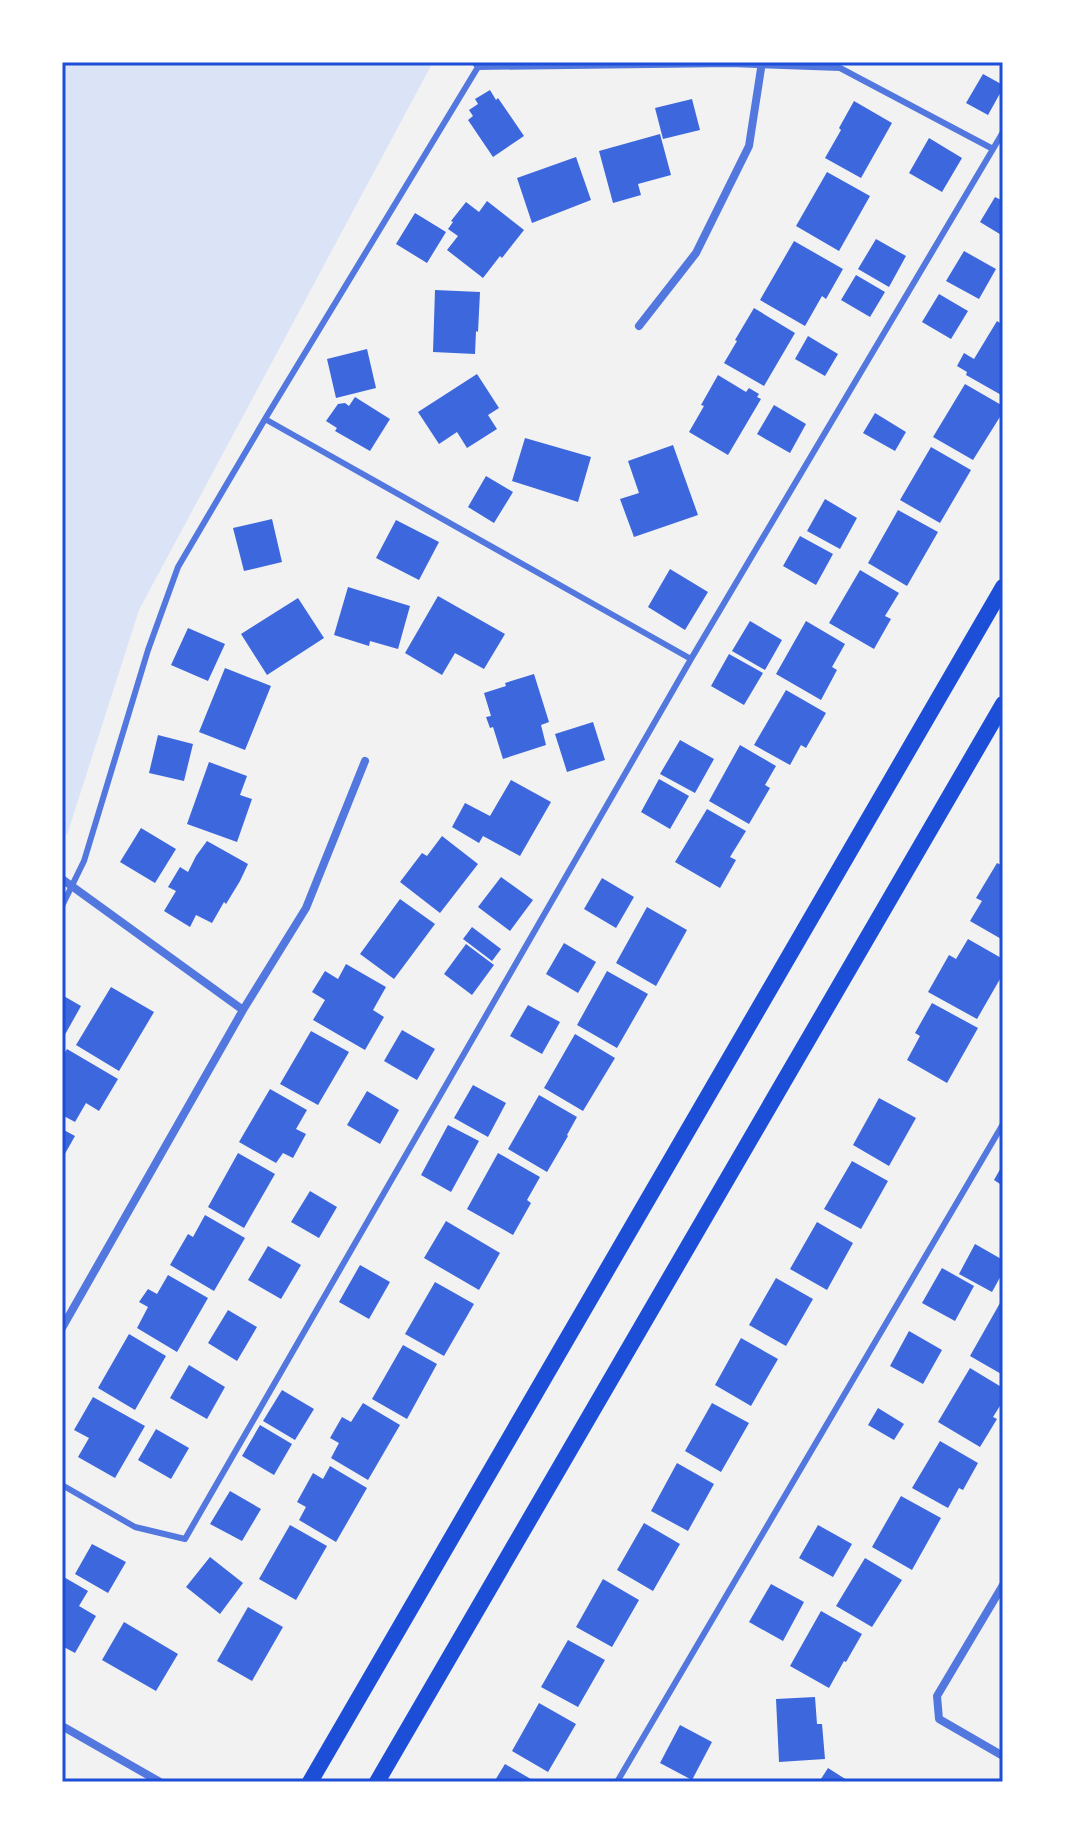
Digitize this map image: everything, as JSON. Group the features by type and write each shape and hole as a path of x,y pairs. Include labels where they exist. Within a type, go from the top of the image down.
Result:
{"main road":[{"path":"310,1782 1003,587"},
{"path":"377,1782 1003,704"}],"street":[{"path":"639,326 696,253 749,146 762,64"},
{"path":"62,1328 243,1010 306,908 365,761"},
{"path":"62,879 243,1010"},
{"path":"1003,1585 937,1696 939,1719 1003,1756"},
{"path":"62,1726 160,1782"}],"lane":[{"path":"62,906 84,861 148,650 178,567 476,64 762,64 840,68 993,149"},
{"path":"62,1485 135,1527 185,1539 691,659 1003,132"},
{"path":"265,419 691,659"},
{"path":"617,1782 1003,1124"}],"shaded area":[{"path":"62,62 433,62 139,610 67,835 62,831"}],"building":[{"path":"983,74 1003,85 988,115 966,103"},
{"path":"490,90 524,136 493,157 468,120 473,116 469,110 478,104 475,99"},
{"path":"692,99 700,130 663,139 655,108"},
{"path":"854,101 892,123 861,178 825,158"},
{"path":"660,134 671,175 638,184 641,195 613,203 599,151"},
{"path":"929,138 962,158 942,192 909,173"},
{"path":"576,157 591,200 532,223 517,178"},
{"path":"827,172 870,196 839,251 796,226"},
{"path":"995,197 1003,201 1003,236 980,222"},
{"path":"487,201 524,230 483,278 447,250 458,236 448,229 466,202 479,212"},
{"path":"415,213 446,232 427,263 396,244"},
{"path":"876,239 906,256 889,287 858,269"},
{"path":"794,241 843,269 826,299 822,296 805,326 760,300"},
{"path":"964,251 996,269 979,299 946,281"},
{"path":"856,275 885,292 870,317 841,300"},
{"path":"435,290 480,292 475,354 433,352"},
{"path":"939,294 968,311 951,339 922,322"},
{"path":"754,308 795,333 764,386 724,363"},
{"path":"997,321 1003,325 1003,396 966,375 967,372 957,366 964,353 974,359"},
{"path":"808,336 838,354 825,376 795,359"},
{"path":"367,349 376,388 336,398 327,359"},
{"path":"477,374 499,408 488,415 497,429 467,448 457,432 439,444 418,412"},
{"path":"718,375 746,392 749,388 761,399 728,455 689,432"},
{"path":"965,384 1003,406 1003,412 973,460 933,437"},
{"path":"355,397 390,419 370,451 335,431 337,428 326,421 338,404 349,406"},
{"path":"774,405 806,424 790,453 757,434"},
{"path":"875,413 906,432 895,451 863,433"},
{"path":"525,438 591,457 578,502 512,481"},
{"path":"673,445 698,515 634,537 620,499 639,493 628,461"},
{"path":"931,447 971,470 940,523 900,500"},
{"path":"486,476 513,492 494,523 468,507"},
{"path":"825,499 857,518 840,549 807,531"},
{"path":"898,510 938,532 907,586 868,563"},
{"path":"272,519 282,562 244,571 233,528"},
{"path":"396,520 439,542 419,580 376,558"},
{"path":"800,536 833,554 816,585 783,566"},
{"path":"670,569 708,592 685,630 648,607"},
{"path":"860,570 899,593 885,616 891,619 874,649 829,623"},
{"path":"348,587 410,606 398,649 370,641 369,646 334,635"},
{"path":"438,596 505,634 484,669 455,653 442,675 405,653"},
{"path":"298,598 324,638 267,675 241,634"},
{"path":"750,621 782,640 765,670 732,651"},
{"path":"806,621 845,644 832,667 837,670 821,700 776,674"},
{"path":"188,628 225,644 208,681 171,665"},
{"path":"729,654 763,673 744,705 711,686"},
{"path":"225,668 271,686 245,750 199,732"},
{"path":"534,674 549,722 541,725 546,745 503,759 493,727 490,728 486,717 491,716 484,693"},
{"path":"786,690 826,713 806,748 801,745 790,765 754,745"},
{"path":"593,722 605,760 567,772 555,734"},
{"path":"158,735 193,744 184,781 149,773"},
{"path":"680,740 714,759 695,793 660,774"},
{"path":"740,745 776,766 765,785 770,788 749,824 709,801"},
{"path":"209,762 247,776 240,795 252,799 237,842 187,824"},
{"path":"659,779 689,796 670,829 641,812"},
{"path":"511,780 551,802 520,856 483,836 479,843 452,827 465,803 490,816"},
{"path":"707,809 746,831 730,857 736,860 720,888 675,862"},
{"path":"141,828 176,849 155,883 120,862"},
{"path":"442,836 478,864 440,913 400,882 422,853 427,856"},
{"path":"207,841 248,864 212,923 196,915 190,927 164,911 176,891 168,887 180,867 188,872"},
{"path":"997,863 1003,866 1003,940 970,921 982,901 976,898"},
{"path":"501,877 533,900 510,931 478,907"},
{"path":"602,878 634,897 616,928 584,909"},
{"path":"400,899 435,924 394,979 360,954"},
{"path":"647,907 687,930 656,986 616,963"},
{"path":"472,927 501,949 492,961 463,939"},
{"path":"968,939 1003,959 1003,981 1000,979 977,1019 928,992 949,955 956,959"},
{"path":"564,943 596,962 578,993 546,974"},
{"path":"466,944 494,965 472,995 444,974"},
{"path":"346,964 386,987 373,1010 384,1017 365,1050 313,1020 325,1000 312,992 325,971 338,979"},
{"path":"607,971 648,994 617,1048 577,1025"},
{"path":"111,987 154,1012 119,1071 76,1045"},
{"path":"62,995 81,1006 62,1040"},
{"path":"932,1003 978,1028 947,1083 907,1060 920,1036 915,1033"},
{"path":"528,1005 560,1022 542,1054 510,1036"},
{"path":"402,1030 435,1049 417,1080 384,1061"},
{"path":"311,1031 349,1052 318,1105 280,1084"},
{"path":"575,1034 615,1058 583,1111 544,1088"},
{"path":"67,1049 118,1079 99,1111 86,1103 75,1122 62,1115 62,1057"},
{"path":"473,1085 506,1103 488,1137 454,1118"},
{"path":"270,1089 307,1110 296,1129 306,1134 293,1158 283,1153 276,1163 239,1142"},
{"path":"367,1091 399,1110 380,1144 347,1125"},
{"path":"539,1095 577,1117 547,1172 508,1149"},
{"path":"879,1098 916,1118 889,1166 853,1145"},
{"path":"448,1125 479,1141 451,1192 421,1175"},
{"path":"62,1129 75,1136 62,1159"},
{"path":"238,1153 275,1174 244,1228 208,1207"},
{"path":"498,1153 540,1177 527,1200 531,1203 513,1235 467,1209"},
{"path":"852,1161 888,1181 861,1229 824,1209"},
{"path":"1003,1164 1003,1186 994,1180"},
{"path":"310,1191 337,1207 319,1238 291,1222"},
{"path":"205,1215 245,1238 214,1291 170,1265 188,1234 193,1237"},
{"path":"446,1221 500,1253 479,1290 424,1258"},
{"path":"817,1222 853,1243 827,1290 790,1269"},
{"path":"975,1244 1003,1260 1003,1272 992,1292 959,1274"},
{"path":"268,1246 301,1265 281,1299 248,1280"},
{"path":"360,1265 390,1282 369,1319 339,1302"},
{"path":"942,1268 974,1286 955,1321 922,1303"},
{"path":"168,1275 208,1298 177,1352 137,1328 148,1307 139,1302 148,1289 157,1294"},
{"path":"776,1278 813,1299 786,1346 749,1325"},
{"path":"435,1282 474,1304 444,1356 405,1334"},
{"path":"1000,1303 1003,1305 1003,1375 970,1356"},
{"path":"228,1310 257,1327 237,1361 208,1343"},
{"path":"909,1331 942,1350 923,1384 890,1366"},
{"path":"129,1334 166,1356 135,1410 98,1388"},
{"path":"741,1338 778,1359 751,1406 715,1385"},
{"path":"403,1345 437,1364 407,1419 372,1399"},
{"path":"189,1365 225,1387 207,1419 170,1398"},
{"path":"970,1368 1003,1388 1003,1401 993,1417 997,1419 980,1447 938,1422"},
{"path":"282,1390 314,1409 295,1440 263,1421"},
{"path":"93,1397 145,1426 115,1478 78,1457 89,1438 74,1430"},
{"path":"363,1403 400,1425 368,1480 331,1458 339,1443 330,1438 342,1417 351,1422"},
{"path":"712,1403 749,1423 721,1472 685,1451"},
{"path":"878,1408 904,1424 894,1440 868,1425"},
{"path":"260,1425 292,1444 274,1475 242,1456"},
{"path":"156,1429 189,1448 171,1479 138,1460"},
{"path":"940,1441 978,1463 963,1490 959,1488 948,1508 912,1488"},
{"path":"677,1463 714,1484 688,1531 651,1511"},
{"path":"330,1466 367,1488 336,1542 299,1520 306,1507 297,1502 313,1473 323,1479"},
{"path":"230,1491 261,1509 242,1541 210,1524"},
{"path":"901,1496 941,1518 912,1570 872,1547"},
{"path":"644,1523 680,1544 653,1591 617,1570"},
{"path":"290,1525 327,1546 296,1600 259,1579"},
{"path":"818,1525 852,1544 833,1577 799,1558"},
{"path":"92,1544 126,1562 108,1593 75,1574"},
{"path":"210,1557 243,1583 220,1614 186,1587"},
{"path":"865,1558 902,1580 872,1627 836,1606"},
{"path":"62,1576 88,1591 79,1606 96,1616 75,1653 62,1646"},
{"path":"603,1579 639,1600 612,1647 576,1627"},
{"path":"771,1584 804,1602 783,1641 749,1622"},
{"path":"248,1607 283,1627 252,1681 217,1661"},
{"path":"821,1611 862,1634 829,1688 790,1666"},
{"path":"124,1622 178,1654 156,1691 102,1660"},
{"path":"568,1640 605,1660 578,1707 541,1687"},
{"path":"815,1697 817,1724 822,1724 825,1759 779,1762 776,1699"},
{"path":"539,1703 576,1724 548,1772 512,1751"},
{"path":"680,1725 712,1742 692,1780 660,1763"},
{"path":"505,1764 536,1782 494,1782"},
{"path":"828,1768 850,1782 819,1782"}]}
